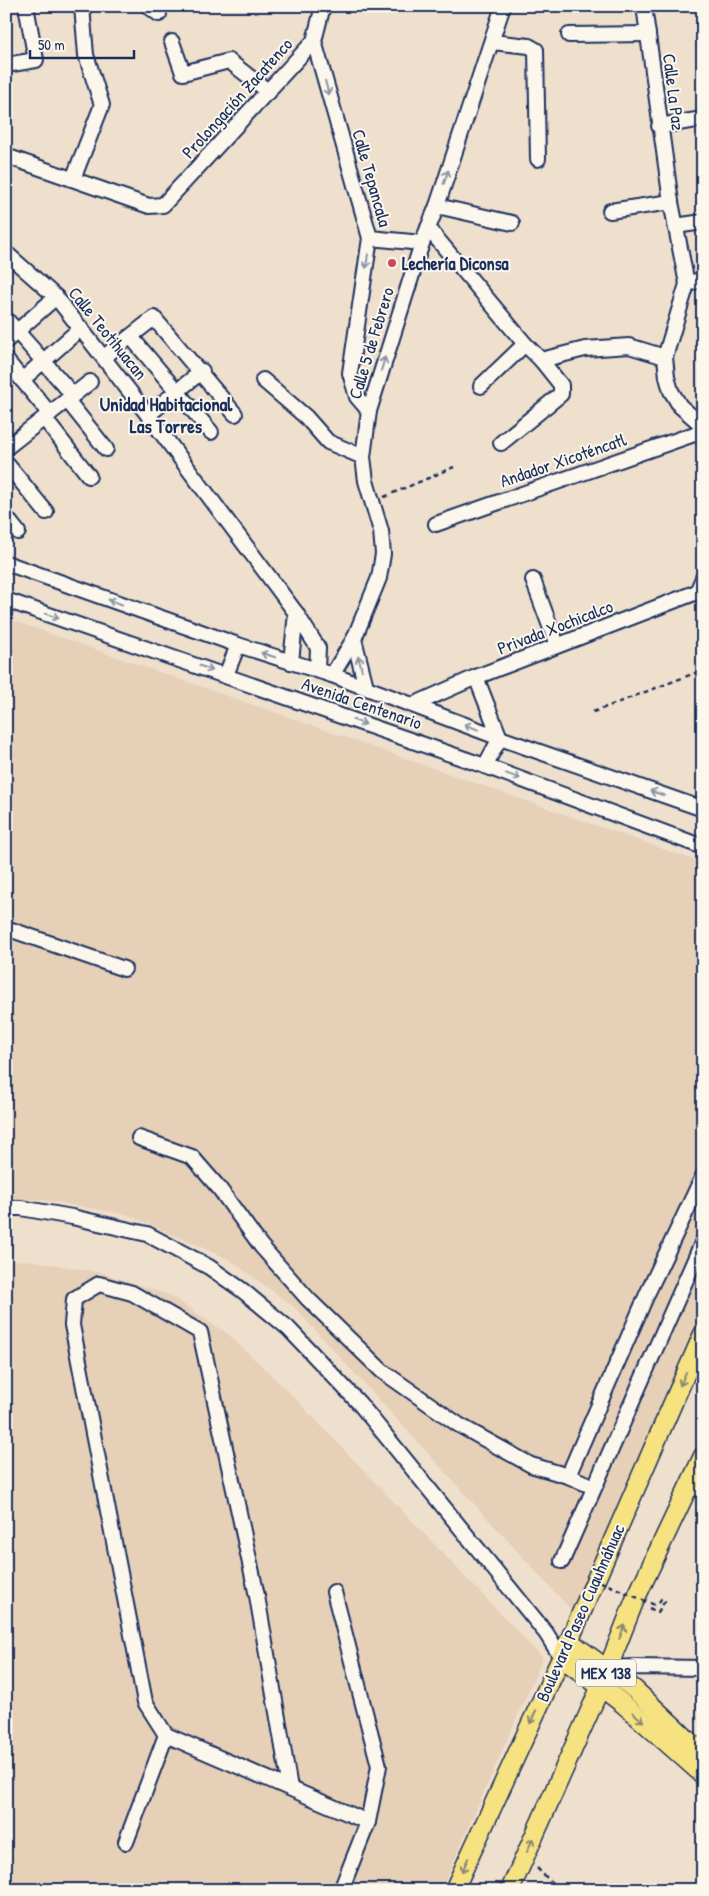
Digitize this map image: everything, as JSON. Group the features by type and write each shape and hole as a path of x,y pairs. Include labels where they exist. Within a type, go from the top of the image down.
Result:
{"main road":[{"name":"Boulevard Paseo Cuauhnáhuac","path":"454,1890 569,1640 703,1334"},
{"name":"MEX 138","path":"510,1890 601,1686 634,1602 695,1489 703,1456"},
{"path":"569,1640 634,1689 703,1754"},
{"path":"561,1657 601,1686 703,1775"}],"street":[{"path":"6,65 36,60 26,6"},
{"path":"6,156 73,179 102,105 86,55 82,6"},
{"name":"Prolongación Zacatenco","path":"73,179 149,206 163,205 314,40 323,6"},
{"name":"Calle 5 de Febrero","path":"332,675 354,639 379,578 383,554 381,532 372,502 363,457 369,411 422,243 437,206 503,6"},
{"name":"Calle La Paz","path":"644,6 659,126 675,226 687,284 665,357"},
{"path":"569,35 648,34"},
{"name":"Calle Tepancala","path":"314,40 370,238 350,373 357,397 369,411"},
{"path":"172,42 183,74 229,61 268,92"},
{"path":"492,42 528,46 536,50 538,159"},
{"path":"659,126 703,119"},
{"path":"610,212 671,202"},
{"path":"437,206 512,223"},
{"path":"675,226 703,222"},
{"path":"428,228 524,344 541,360 561,385 561,394 501,443"},
{"path":"370,238 422,243"},
{"name":"Calle Teotihuacan","path":"6,253 56,297 81,328 296,613 318,648 317,670"},
{"path":"687,284 703,279"},
{"path":"12,336 56,297"},
{"path":"104,357 154,318 202,371 235,414"},
{"path":"6,319 12,336 44,362 106,449"},
{"path":"22,380 81,328"},
{"path":"131,337 176,393 211,432"},
{"path":"481,386 524,344"},
{"path":"541,360 585,349 629,346 665,357 671,391 680,406 703,426"},
{"path":"6,360 89,476"},
{"path":"148,415 202,371"},
{"path":"263,380 306,416 328,442 363,457"},
{"path":"6,448 90,382"},
{"name":"Andador Xicoténcatl","path":"436,524 703,431"},
{"path":"6,463 46,512"},
{"path":"6,517 18,532"},
{"name":"Avenida Centenario","path":"6,563 238,645 332,675 500,738 703,809"},
{"name":"Privada Xochicalco","path":"413,704 557,645 698,592 703,578"},
{"path":"533,580 557,645"},
{"name":"Avenida Centenario","path":"6,600 485,766 703,847"},
{"path":"291,662 296,613"},
{"path":"354,639 366,687"},
{"path":"226,675 238,645"},
{"path":"476,677 500,738 485,766"},
{"path":"6,928 124,969"},
{"path":"139,1138 192,1158 219,1188 261,1246 308,1299 382,1371 459,1425 531,1465 568,1476 594,1487"},
{"path":"568,1476 648,1292 702,1177"},
{"path":"6,1208 21,1208 72,1217 146,1234 209,1267 242,1290 288,1328 360,1403 546,1633 561,1657"},
{"path":"562,1561 703,1241"},
{"path":"290,1788 257,1596 200,1332 132,1294 99,1284 74,1299 72,1325 145,1702 166,1735 368,1822"},
{"path":"334,1592 379,1766 368,1822 341,1890"},
{"path":"546,1633 569,1640"},
{"path":"608,1669 633,1667 703,1668"},
{"path":"126,1842 166,1735"}],"path":[{"path":"372,502 454,468"},
{"path":"593,712 703,670"},
{"path":"592,1578 657,1606 661,1599 665,1601 658,1612"},
{"path":"526,1856 559,1890"}],"shaded area":[{"path":"6,618 703,863 703,1315 572,1611 294,1307 230,1260 128,1215 43,1200 6,1199"},
{"path":"28,1260 103,1273 169,1295 228,1334 286,1389 543,1658 441,1890 6,1890 6,1261"}],"place":[{"name":"Lechería Diconsa","path":"392,263"}],"district":[{"name":"Unidad Habitacional Las Torres","path":"166,415"}]}
